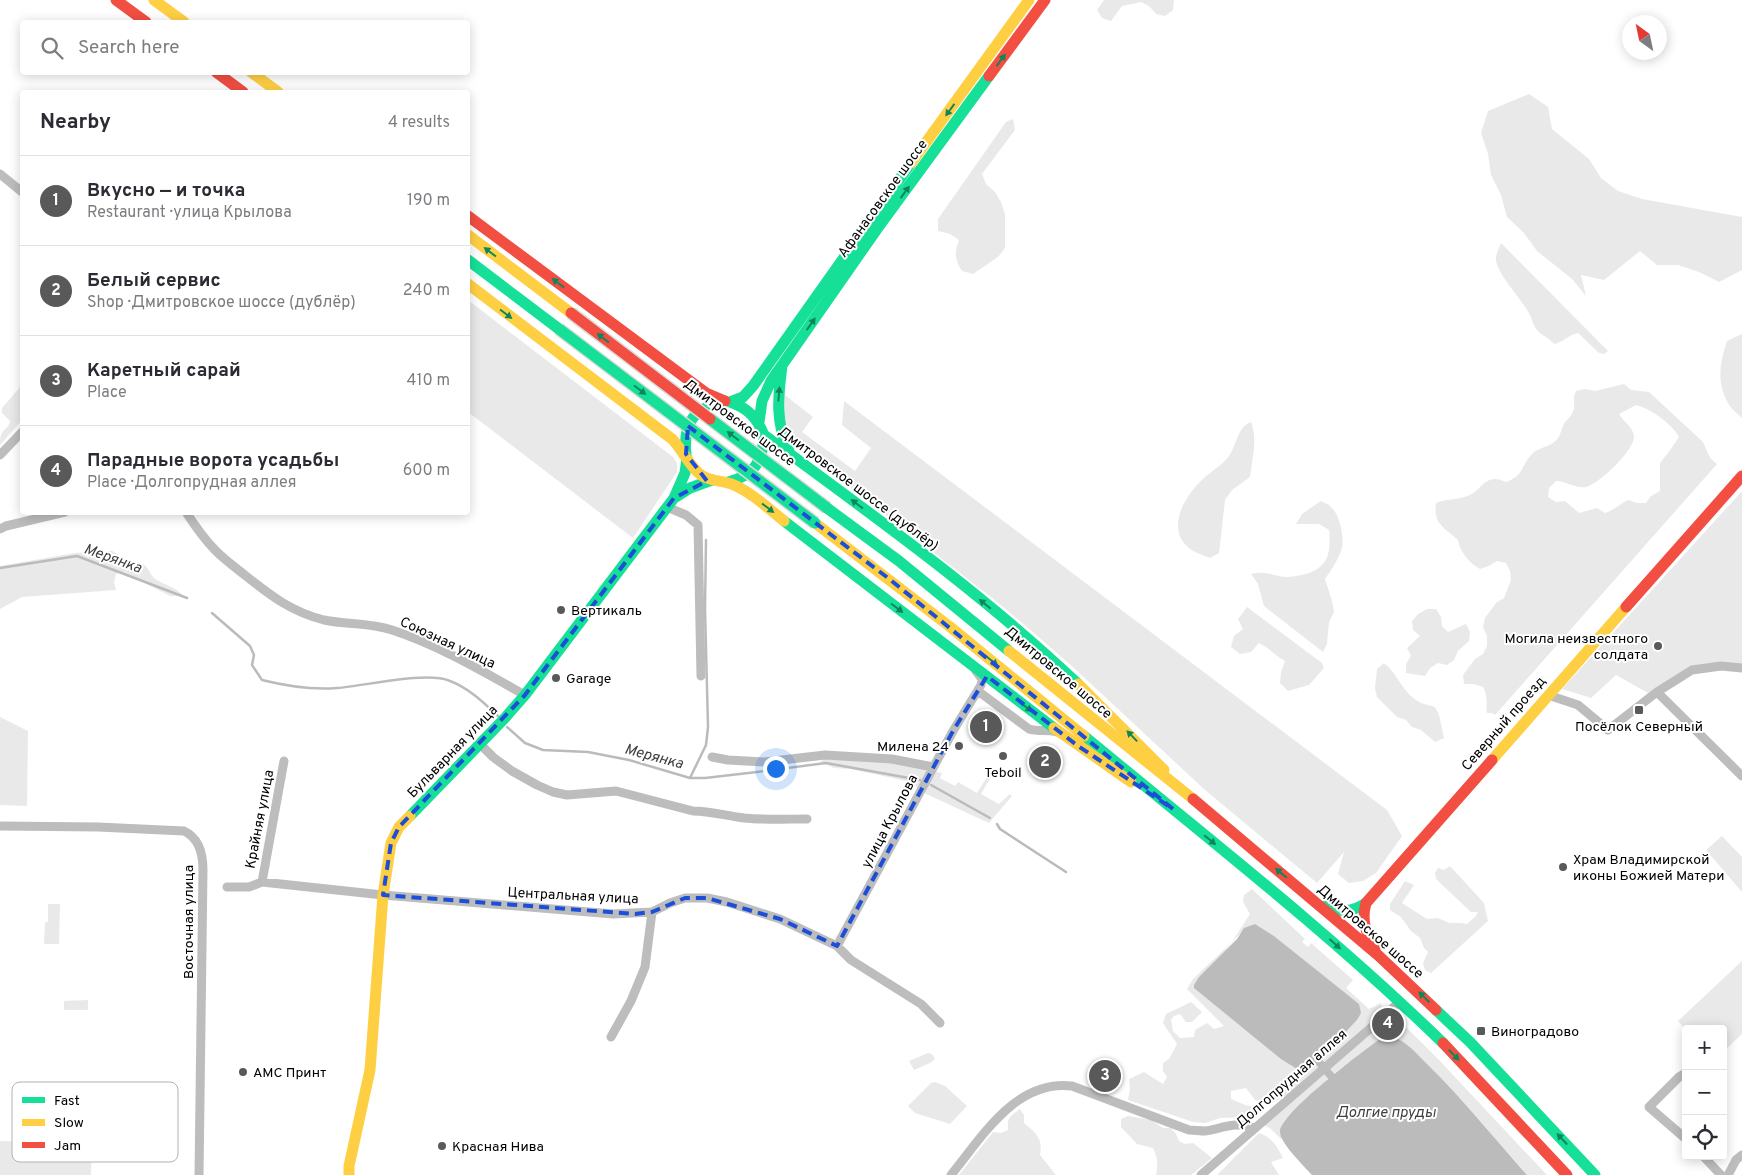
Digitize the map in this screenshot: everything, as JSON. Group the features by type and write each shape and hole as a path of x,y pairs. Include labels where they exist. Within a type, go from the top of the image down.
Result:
{"main road":[{"path":"116,0 143,20"},
{"path":"154,0 181,20"},
{"name":"Афанасовское шоссе","path":"728,402 744,397 753,386 1029,0"},
{"name":"Афанасовское шоссе","path":"759,422 759,412 764,392 877,229 1045,0"},
{"path":"220,75 238,90"},
{"path":"255,75 275,90"},
{"path":"256,75 282,90"},
{"name":"Дмитровское шоссе (дублёр)","path":"470,217 706,393 712,397 739,405 751,412 759,422 764,435 895,533 1013,626 1118,721 1190,796"},
{"name":"Дмитровское шоссе","path":"470,237 906,567 1190,796 1379,956 1470,1042 1595,1175"},
{"path":"470,262 888,578 1312,924 1400,1001 1491,1092 1567,1175"},
{"path":"470,286 672,439 687,456 685,473 670,503"},
{"path":"783,364 778,414 785,444 792,456"},
{"path":"728,402 715,403 705,407 689,422 684,444 692,466 700,474 712,480 728,482 744,490 1062,734 1109,768 1172,809"},
{"path":"728,482 752,472 764,450 764,435"},
{"name":"Северный проезд","path":"1366,903 1742,477"},
{"path":"670,503 690,488 712,480"},
{"name":"Бульварная улица","path":"350,1175 349,1166 370,1070 383,895 391,842 399,827 525,696 670,503"},
{"path":"1319,904 1350,912 1366,903"},
{"path":"1366,903 1363,913 1364,928 1379,956"}],"street":[{"path":"0,174 20,190"},
{"path":"0,455 20,434"},
{"path":"670,503 698,525 701,676"},
{"path":"0,529 52,515"},
{"name":"Союзная улица","path":"188,515 217,552 286,606 301,613 327,620 369,624 392,630 466,663 525,696"},
{"path":"966,660 982,679 978,691 1029,728 1035,731 1052,730 1062,734"},
{"path":"1548,695 1578,705 1608,730 1657,692 1692,670 1721,666 1742,668"},
{"name":"улица Крылова","path":"837,946 933,767 978,691"},
{"path":"1657,692 1742,776"},
{"path":"480,744 493,758 512,771 537,785 559,794 616,791 693,811 743,818 807,819"},
{"path":"712,757 765,762 825,755 892,759 933,767"},
{"name":"Крайняя улица","path":"262,882 284,761"},
{"name":"Восточная улица","path":"0,826 98,827 184,831 192,835 199,846 203,870 199,1175"},
{"name":"Центральная улица","path":"227,887 249,887 262,882 383,895 613,914 652,912 685,898 707,898 727,902 780,919 837,946 851,960 921,1004 940,1023"},
{"path":"610,1037 632,1001 645,967 652,912"},
{"name":"Долгопрудная аллея","path":"1201,1175 1400,1001"},
{"path":"1682,1075 1649,1107 1682,1136"},
{"path":"951,1175 1002,1112 1026,1095 1060,1084 1072,1086 1189,1130 1204,1131 1238,1124 1254,1128"},
{"path":"1728,1175 1736,1160 1742,1154"},
{"path":"1706,1160 1721,1175"}],"highlighted area":[{"path":"688,426 888,578 1173,809 1078,746 987,676 953,731 837,946 780,919 707,898 685,898 652,912 635,914 383,895 391,843 399,827 525,695 674,498 707,481 686,454"}],"shaded area":[{"path":"1104,0 1174,0 1173,10 1165,16 1156,14 1149,6 1141,2 1122,6 1111,21 1102,18 1097,10"},
{"path":"1529,94 1548,107 1552,129 1589,159 1601,178 1618,191 1642,199 1742,217 1742,270 1719,282 1699,272 1678,265 1657,265 1640,251 1604,280 1581,275 1586,296 1572,279 1537,251 1523,232 1507,217 1501,195 1491,175 1488,154 1481,133 1488,111"},
{"path":"1013,119 1015,130 982,174 986,184 995,192 1001,202 1005,214 1005,248 998,257 973,274 962,271 956,256 959,240 950,234 938,231 938,219 1006,122"},
{"path":"1501,243 1608,351 1604,354 1599,353 1578,333 1554,344 1537,330 1530,315 1498,268 1496,256"},
{"path":"470,302 673,457 677,463 677,472 633,538 470,414"},
{"path":"1742,334 1742,418 1731,407 1724,395 1720,372 1727,341"},
{"path":"1624,384 1631,390 1649,392 1703,442 1710,458 1717,464 1495,715 1487,713 1485,690 1483,687 1474,684 1464,684 1463,675 1475,659 1483,654 1487,646 1487,636 1483,627 1485,618 1496,603 1504,598 1511,580 1510,571 1506,563 1497,561 1480,569 1472,564 1463,553 1458,540 1438,521 1436,503 1470,495 1492,479 1506,482 1516,477 1534,452 1551,444 1558,438 1565,422 1573,411 1576,391 1585,389 1595,391","holes":["1636,405 1666,422 1679,437 1660,463 1660,491 1651,496 1646,503 1628,500 1605,513 1597,508 1579,513 1565,501 1556,502 1548,497 1549,488 1556,481 1578,487 1586,487 1599,480 1615,466 1629,449 1634,436 1632,430 1619,414"]},
{"path":"20,387 20,422 0,445 1,435 8,427 10,421 2,413 2,408"},
{"path":"781,392 813,417 802,432 855,471 871,448 842,425 844,401 1387,810 1402,836 1376,873 1363,881 1349,883 1338,874 1344,852 1317,883 1205,790 1027,627 791,442 782,419"},
{"path":"1251,422 1254,442 1250,477 1232,490 1225,500 1219,553 1210,558 1196,553 1182,540 1178,522 1180,512 1196,486 1226,460 1232,452 1240,432 1246,424"},
{"path":"1742,491 1742,665 1690,667 1648,693 1616,675 1591,698 1562,689"},
{"path":"1321,501 1330,506 1337,515 1342,532 1342,548 1335,564 1325,579 1334,612 1329,622 1327,644 1323,652 1264,606 1258,584 1251,574 1262,573 1286,577 1294,576 1314,571 1324,563 1329,552 1329,530 1319,524 1296,524 1302,514"},
{"path":"112,551 127,560 143,564 153,577 177,590 183,596 170,596 124,572 116,574 114,582 116,590 22,597 0,609 0,566 75,553"},
{"path":"1247,607 1322,663 1324,668 1309,685 1288,691 1280,683 1285,661 1259,643 1251,652 1240,654 1231,647 1234,636 1243,629 1238,619"},
{"path":"1427,609 1436,609 1441,617 1442,626 1448,632 1466,624 1470,632 1469,641 1458,651 1454,660 1447,665 1438,663 1430,668 1425,676 1406,673 1406,664 1411,656 1407,648 1420,636 1413,630 1412,621 1418,614"},
{"path":"1384,663 1411,696 1420,702 1435,707 1439,715 1444,738 1435,742 1421,730 1412,727 1406,720 1397,717 1377,697 1375,688 1377,669"},
{"path":"0,717 28,731 27,806 0,805"},
{"path":"826,757 891,762 927,770 919,789 911,782 851,769 834,768 820,762"},
{"path":"992,769 994,772 981,794 999,804 1010,794 1012,796 989,823 924,793 934,771 942,773 940,778 955,786 958,782 977,793"},
{"path":"1722,836 1742,857 1742,892 1706,850"},
{"path":"1450,866 1484,903 1488,921 1431,973 1425,970 1423,963 1428,952 1420,938 1411,931 1401,917 1390,910 1390,904 1405,881 1414,885 1402,903 1427,919 1438,918 1449,923 1467,924 1478,912 1471,912 1436,879 1435,873 1438,868 1444,870"},
{"path":"1252,889 1305,939 1302,942 1308,947 1311,943 1353,980 1346,988 1369,1009 1381,1003 1382,1008 1378,1017 1290,1093 1271,1104 1255,1100 1246,1088 1231,1091 1231,1099 1245,1105 1261,1108 1263,1112 1252,1117 1220,1118 1205,1123 1193,1122 1128,1100 1129,1079 1144,1072 1163,1084 1167,1077 1163,1071 1163,1063 1169,1059 1177,1044 1163,1023 1166,1014 1191,1002 1202,1012 1192,1022 1186,1022 1180,1014 1174,1016 1171,1020 1173,1031 1180,1038 1194,1037 1195,1030 1207,1023 1214,1029 1224,1026 1187,989 1193,979 1232,942 1250,914 1243,902 1244,895","holes":["1255,924 1274,936 1358,1004 1357,1020 1312,1066 1226,949 1242,932"]},
{"path":"48,904 60,904 59,944 44,944 45,922 48,922"},
{"path":"1742,961 1742,1034 1727,1048 1727,1025 1682,1026 1678,1021"},
{"path":"88,1000 88,1010 64,1010 64,1001"},
{"path":"1395,1020 1408,1029 1440,1061 1547,1175 1527,1175 1463,1101 1388,1035 1331,1076 1284,1121 1280,1132 1282,1140 1264,1125 1381,1025"},
{"path":"928,1053 932,1054 935,1059 914,1070 909,1061"},
{"path":"935,1082 945,1086 967,1106 950,1124 915,1113 908,1106 931,1083"},
{"path":"1020,1109 1024,1115 1024,1123 1038,1136 1041,1149 1040,1155 1056,1175 959,1175 993,1132 1001,1133 1008,1130 1010,1117"},
{"path":"1128,1116 1151,1120 1163,1128 1171,1128 1179,1141 1185,1144 1193,1143 1212,1158 1191,1175 1156,1175 1157,1161 1153,1148 1137,1144 1121,1127 1121,1119"},
{"path":"1259,1133 1271,1140 1283,1158 1271,1162 1279,1175 1217,1175"},
{"path":"0,1141 12,1141 12,1162 91,1162 91,1175 0,1175"}],"water":[{"path":"1255,924 1274,936 1359,1004 1361,1013 1357,1020 1318,1061 1304,1071 1281,1059 1194,988 1199,977 1237,939 1244,928"},
{"name":"Долгие пруды","path":"1388,1035 1409,1046 1440,1077 1527,1175 1312,1175 1281,1137 1280,1132 1283,1123 1306,1098 1340,1069"}],"waterway":[{"path":"690,778 706,745 708,727 705,609 706,540"},
{"name":"Мерянка","path":"0,568 77,556 187,598"},
{"name":"Мерянка","path":"212,613 250,646 254,655 252,665 262,680 299,687 328,688 349,687 411,678 439,678 464,688 499,717"},
{"name":"Мерянка","path":"507,727 525,743 543,750 588,752 629,760 690,778 705,778 826,763 920,780"},
{"name":"Мерянка","path":"931,785 990,818"},
{"name":"Мерянка","path":"997,824 1000,829 1066,872"},
{"path":"1318,1061 1331,1076"}],"traffic: fast":[{"path":"759,422 762,401 771,381 877,229 989,76"},
{"path":"730,402 743,397 753,386 911,163"},
{"path":"470,262 559,329"},
{"path":"559,329 815,523"},
{"path":"782,366 779,409 781,430 789,451"},
{"path":"686,454 686,433 693,418 705,408 725,401"},
{"path":"730,402 742,407 751,414 764,435 885,524 1003,617 1078,684"},
{"path":"710,419 827,508"},
{"path":"728,482 744,476 755,466 762,452 764,435"},
{"path":"410,816 525,695 674,498 685,473 687,458"},
{"path":"674,498 690,488 712,480"},
{"path":"827,508 899,561 1009,651"},
{"path":"784,521 1054,728"},
{"path":"1084,736 1312,924 1443,1043"},
{"path":"1324,906 1351,910 1366,903"},
{"path":"1436,1010 1470,1042 1595,1175"}],"traffic: slow":[{"path":"154,0 181,20"},
{"path":"911,163 1029,0"},
{"path":"255,75 275,90"},
{"path":"470,237 571,313"},
{"path":"470,286 672,439 701,475 741,488 784,521"},
{"path":"815,523 949,626 1084,736"},
{"path":"1492,760 1626,607"},
{"path":"1009,651 1193,799"},
{"path":"1078,684 1164,770"},
{"path":"1054,728 1131,782"},
{"path":"349,1175 349,1166 370,1070 383,895 391,843 399,827 410,816"}],"traffic: jam":[{"path":"116,0 143,20"},
{"path":"989,76 1045,0"},
{"path":"220,75 240,90"},
{"path":"470,217 706,393 725,401"},
{"path":"571,313 710,419"},
{"path":"1626,607 1742,476"},
{"path":"1375,949 1365,927 1366,903 1492,760"},
{"path":"1193,799 1379,956 1436,1010"},
{"path":"1443,1043 1567,1175"}],"place":[{"name":"Вертикаль","path":"561,610"},
{"name":"Могила неизвестного солдата","path":"1658,646"},
{"name":"Garage","path":"556,678"},
{"name":"Посёлок Северный","path":"1639,710"},
{"name":"Вкусно — и точка","path":"986,727"},
{"name":"Милена 24","path":"959,746"},
{"name":"Teboil","path":"1003,756"},
{"name":"Белый сервис","path":"1045,762"},
{"name":"Храм Владимирской иконы Божией Матери","path":"1563,867"},
{"name":"Парадные ворота усадьбы","path":"1388,1024"},
{"name":"Виноградово","path":"1481,1031"},
{"name":"АМС Принт","path":"243,1072"},
{"name":"Каретный сарай","path":"1105,1076"},
{"name":"Красная Нива","path":"442,1146"}]}
